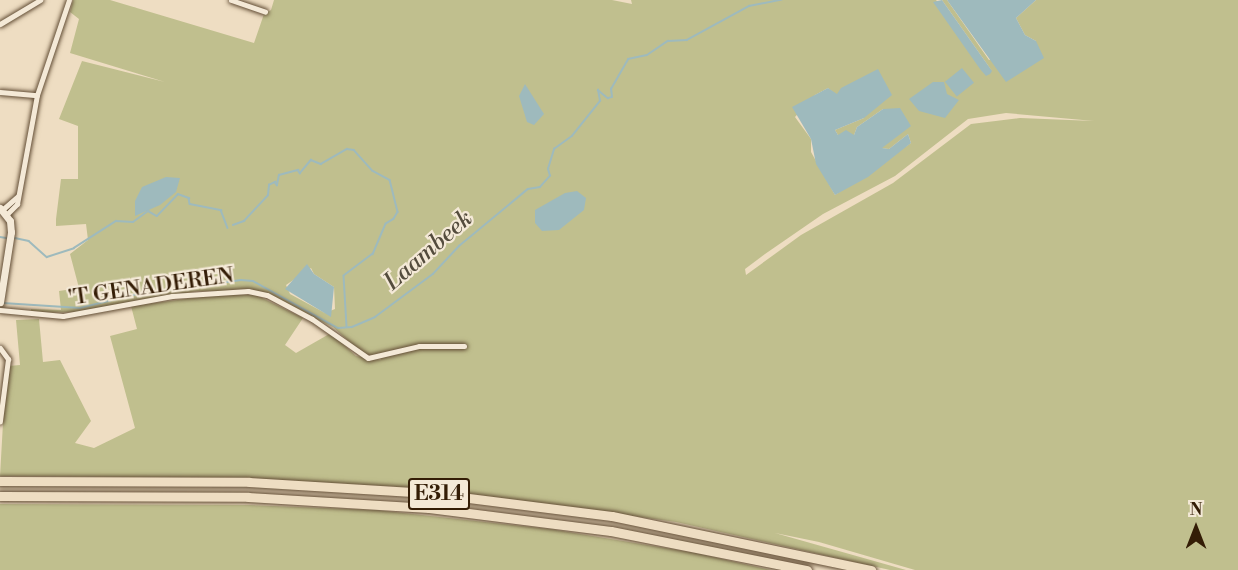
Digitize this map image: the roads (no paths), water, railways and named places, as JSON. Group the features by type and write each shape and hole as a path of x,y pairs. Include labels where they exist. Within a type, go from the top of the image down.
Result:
{"highway":[{"name":"E314","path":"0,481 249,482 450,495 612,516 871,570"},
{"name":"E314","path":"0,496 248,497 429,508 611,531 807,570"}],"street":[{"path":"0,302 12,232 3,211 18,196 37,95 69,0"},
{"path":"232,0 265,12"},
{"path":"0,24 36,1"},
{"path":"0,92 37,95"},
{"name":"'T GENADEREN","path":"0,310 63,316 172,296 248,291 267,295 312,319 368,358 418,346 464,346"},
{"path":"0,348 8,359 0,422"}],"water":[{"path":"942,0 992,71 990,74 986,76 980,69 933,2"},
{"path":"947,0 1036,0 1016,18 1025,35 1036,41 1044,58 1006,82"},
{"path":"962,68 974,83 957,97 945,82"},
{"path":"878,69 892,95 864,118 835,130 838,135 846,130 854,135 857,127 883,109 900,108 911,126 882,148 889,149 908,134 911,143 868,177 835,195 816,164 811,139 792,107 828,88 837,94 841,88"},
{"path":"933,82 944,82 947,94 959,100 945,118 919,111 909,99"},
{"path":"525,84 544,114 534,125 527,122 519,96"},
{"path":"166,177 180,178 176,192 160,205 135,216 135,201 142,187"},
{"path":"577,191 586,198 584,210 559,230 542,231 535,223 535,210 565,193"},
{"path":"307,264 314,274 334,287 331,317 285,289"}],"waterway":[{"name":"Laambeek","path":"3,303 80,308 133,295 241,280 253,281 338,328 352,327 375,317 433,274 459,246 528,189 540,187 550,176 548,169 554,149 572,136 600,101 598,90 608,98 612,97 611,89 628,59 647,55 668,41 687,40 749,6 781,0"},
{"path":"233,225 244,221 268,195 269,185 275,182 277,185 279,175 298,170 300,173 311,160 321,164 347,149 354,150 373,171 390,180 398,212 394,219 386,224 373,254 344,276 347,327"},
{"path":"15,238 29,241 47,257 74,248 116,221 133,222 148,211 157,216 178,194 189,198 190,204 221,210 228,228"},
{"path":"0,237 6,238"}]}
